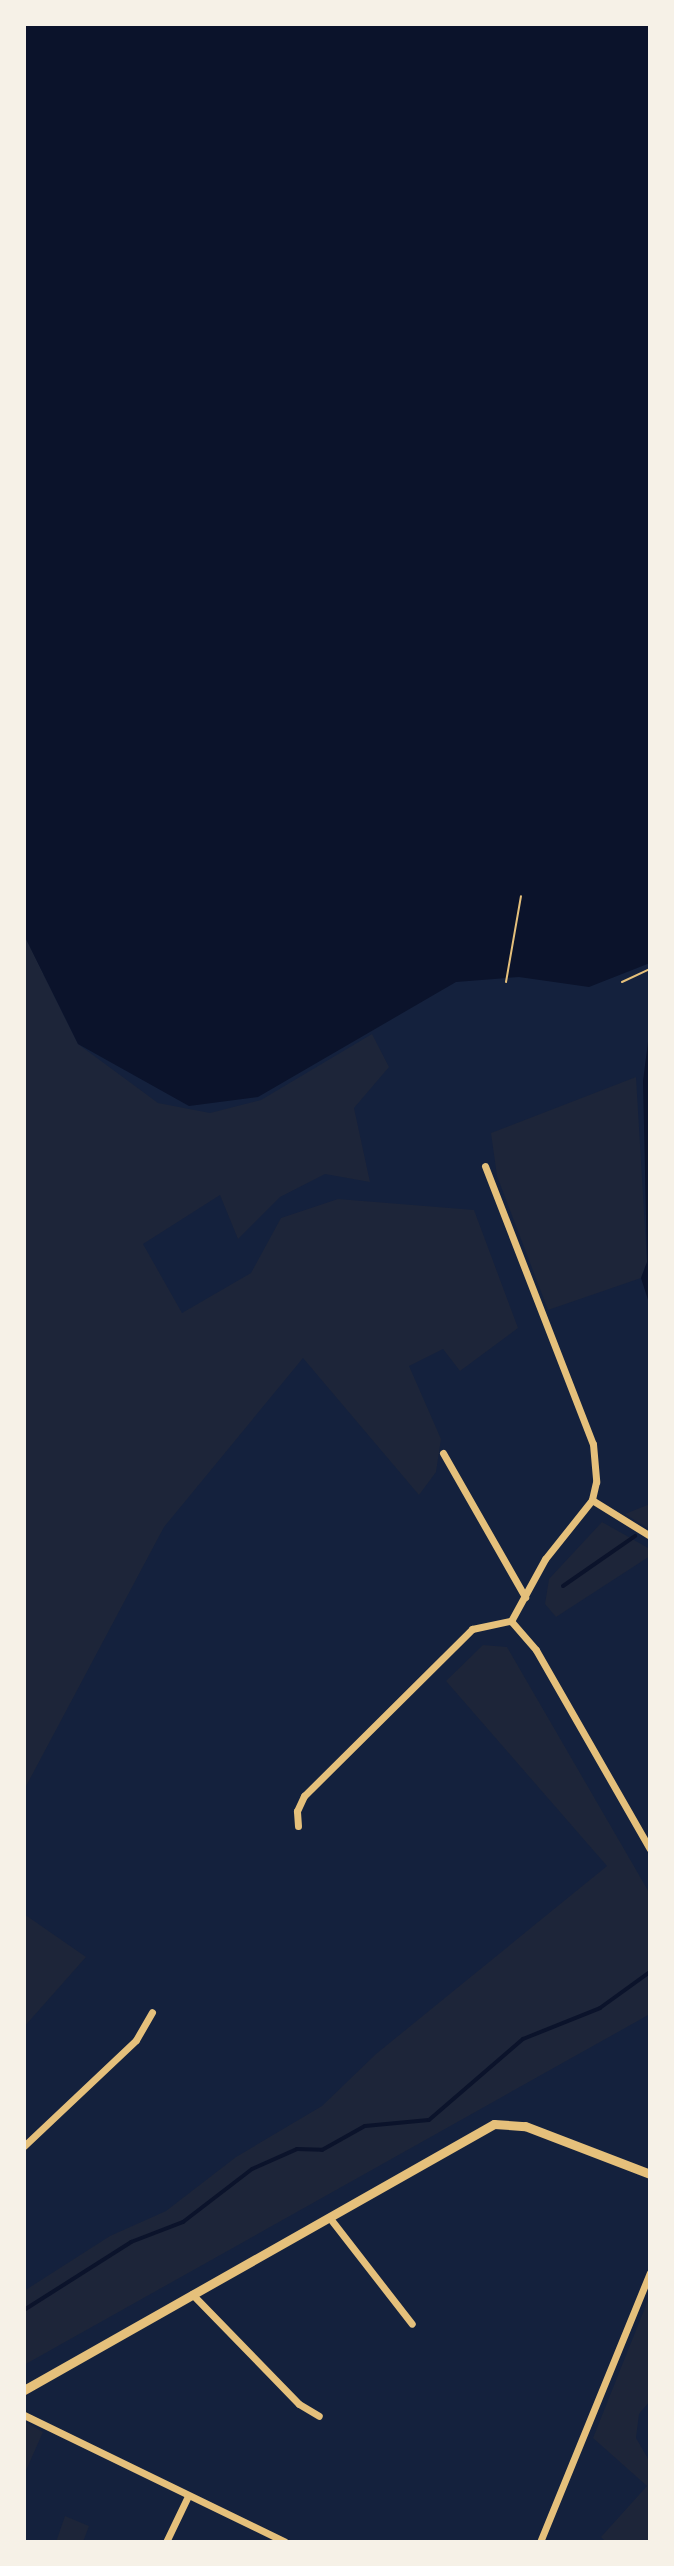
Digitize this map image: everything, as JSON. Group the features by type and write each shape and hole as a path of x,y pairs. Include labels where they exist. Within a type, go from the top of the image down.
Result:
{"street":[{"path":"298,1826 297,1811 304,1796 472,1629 511,1621 545,1559 592,1500 593,1444 485,1166"},
{"path":"443,1453 525,1597"},
{"path":"592,1500 650,1536"},
{"path":"511,1621 536,1650 650,1849"},
{"path":"24,2146 136,2040 152,2012"},
{"path":"24,2390 494,2124 525,2126 650,2174"},
{"path":"329,2217 412,2324"},
{"path":"540,2542 650,2273"},
{"path":"192,2294 288,2393 319,2416"},
{"path":"24,2415 285,2542"},
{"path":"166,2542 188,2496"}],"path":[{"path":"506,982 521,896"},
{"path":"622,982 650,969"}],"shaded area":[{"path":"24,24 650,24 650,963 589,987 519,977 456,982 258,1097 189,1106 78,1044 24,935"},
{"path":"24,935 78,1044 158,1103 210,1113 261,1100 372,1034 389,1067 354,1108 370,1182 325,1174 280,1197 238,1239 220,1195 143,1244 182,1313 251,1273 281,1218 338,1199 474,1210 518,1328 460,1371 443,1349 409,1366 441,1439 436,1472 419,1495 303,1358 164,1527 24,1790"},
{"path":"650,1026 650,1306 641,1278 647,1262 643,1081"},
{"path":"636,1077 647,1262 641,1278 548,1310 497,1176 491,1133"},
{"path":"650,1504 649,1529 625,1514"},
{"path":"602,1522 650,1549 650,1556 556,1617 545,1604 549,1579"},
{"path":"483,1645 507,1647 650,1894 650,2014 24,2365 24,2291 110,2236 166,2211 236,2157 322,2106 376,2054 607,1866 446,1681"},
{"path":"24,1914 86,1957 24,2027"},
{"path":"650,2295 650,2401 639,2414 636,2438 650,2462 650,2542 606,2542 601,2537 647,2486 593,2438"},
{"path":"24,2421 43,2432 24,2475"},
{"path":"65,2516 89,2526 83,2542 56,2542"}],"waterway":[{"path":"563,1586 635,1536"},
{"path":"24,2310 131,2242 183,2222 252,2169 297,2149 322,2150 365,2126 429,2120 523,2039 600,2008 650,1972"}]}
